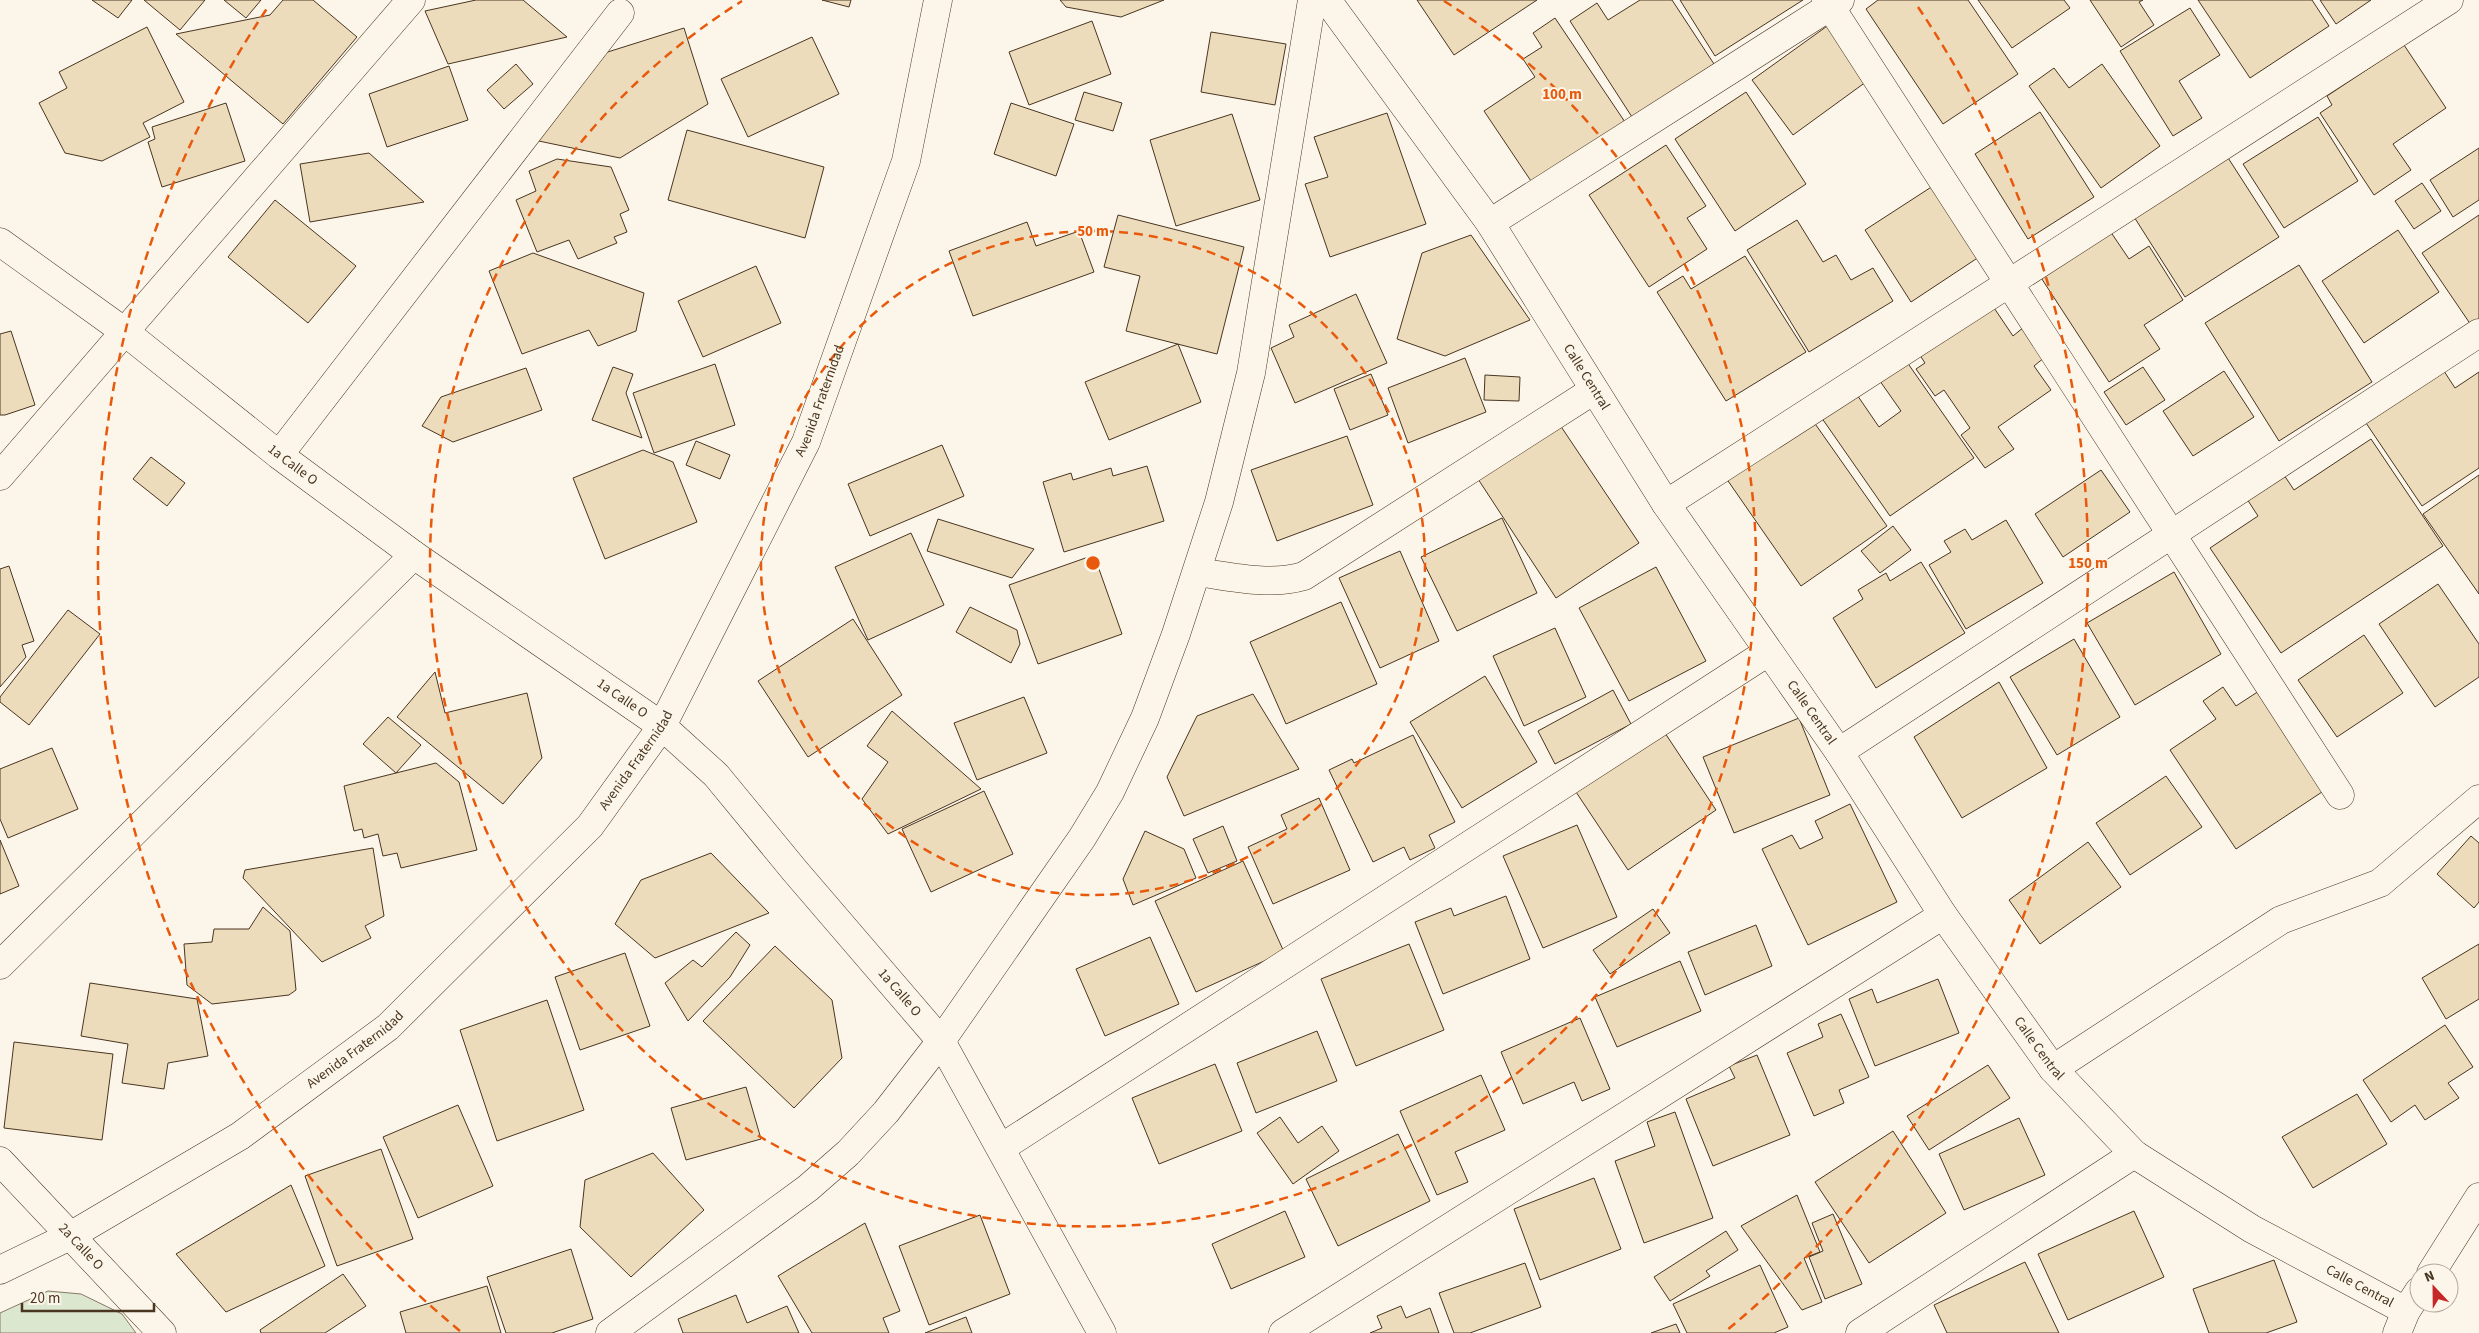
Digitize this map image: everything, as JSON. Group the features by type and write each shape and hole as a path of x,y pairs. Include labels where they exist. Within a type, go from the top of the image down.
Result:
{"street":[{"path":"0,476 412,0"},
{"name":"Avenida Fraternidad","path":"0,1270 70,1236 240,1136 388,1027 590,826 662,726 806,442 906,161 938,0"},
{"path":"610,1333 808,1188 842,1159 886,1112 941,1041 1082,838 1110,792 1144,718 1197,572 1219,502 1251,373 1312,0"},
{"name":"Calle Central","path":"1327,0 1490,223 1666,504 1838,752 1943,915 2053,1069 2134,1154 2252,1228 2407,1312"},
{"path":"1666,504 2449,0"},
{"path":"1490,223 1832,2 2009,283 2340,795"},
{"path":"279,455 620,13"},
{"name":"1a Calle O","path":"0,242 126,332 279,455 414,555 662,726 716,775 795,872 941,1041 1102,1333"},
{"path":"1838,752 2479,333"},
{"path":"1197,572 1271,582 1304,576 1594,390"},
{"path":"0,965 414,555"},
{"path":"1001,1148 1768,652"},
{"path":"2053,1069 2281,920 2380,883 2479,799"},
{"path":"1282,1333 1943,915"},
{"path":"1860,1333 2134,1154"},
{"name":"2a Calle O","path":"0,1161 162,1333"},
{"path":"2436,1263 2479,1197"}],"green space":[{"path":"48,1291 81,1294 122,1314 136,1333 0,1333 0,1313"}],"building":[{"path":"92,0 132,0 118,18"},
{"path":"144,0 205,0 180,30"},
{"path":"224,0 261,0 246,18"},
{"path":"283,0 313,0 357,37 283,124 176,34 270,15"},
{"path":"476,0 523,0 567,37 448,64 425,11"},
{"path":"822,0 851,0 849,7"},
{"path":"1060,0 1164,0 1121,17 1066,7"},
{"path":"1417,0 1537,0 1454,55"},
{"path":"1640,0 1672,0 1714,64 1632,117 1570,21 1597,3 1608,20"},
{"path":"1680,0 1803,0 1715,56"},
{"path":"1878,0 1968,0 2018,74 1943,124 1866,9"},
{"path":"1978,0 2064,0 2070,8 2012,48"},
{"path":"2090,0 2143,0 2139,2 2154,25 2121,47"},
{"path":"2198,0 2312,0 2329,26 2250,78"},
{"path":"2320,0 2371,0 2336,24"},
{"path":"2190,8 2220,55 2179,81 2202,118 2173,136 2120,51"},
{"path":"1555,18 1627,125 1535,187 1484,111 1535,77 1523,59 1542,47 1533,33"},
{"path":"1092,21 1111,74 1029,105 1009,52"},
{"path":"1830,24 1870,79 1793,135 1752,80"},
{"path":"147,27 184,102 143,123 150,137 102,161 65,153 39,103 67,88 59,72"},
{"path":"684,28 708,104 620,158 534,140 595,56"},
{"path":"1211,32 1286,44 1275,105 1201,92"},
{"path":"812,37 839,94 748,137 721,79"},
{"path":"2404,45 2446,108 2393,144 2411,170 2374,195 2320,113 2332,105 2327,96"},
{"path":"516,64 533,84 504,109 487,90"},
{"path":"2102,64 2160,146 2101,188 2029,86 2054,68 2069,88"},
{"path":"449,66 468,120 387,147 369,94"},
{"path":"1084,92 1122,103 1113,131 1075,120"},
{"path":"1746,92 1806,184 1735,231 1675,139"},
{"path":"226,103 245,161 162,187 148,142 155,139 152,127"},
{"path":"1011,103 1074,124 1056,176 994,154"},
{"path":"2040,112 2094,197 2028,239 1975,154"},
{"path":"1387,113 1426,224 1330,257 1305,184 1328,177 1314,137"},
{"path":"1232,114 1260,200 1176,226 1150,140"},
{"path":"2318,117 2358,181 2284,228 2243,164"},
{"path":"687,130 824,167 805,238 668,200"},
{"path":"1666,145 1706,206 1687,218 1707,249 1649,287 1589,195"},
{"path":"2479,148 2479,200 2453,217 2430,180"},
{"path":"2223,150 2279,237 2185,297 2129,209"},
{"path":"369,153 424,202 310,222 300,164"},
{"path":"557,159 611,167 629,210 620,214 627,232 614,237 617,243 578,259 569,240 537,252 516,200 536,191 529,171"},
{"path":"2422,183 2441,211 2414,229 2395,201"},
{"path":"1936,184 1982,255 1911,302 1865,230"},
{"path":"275,200 356,266 308,323 228,257"},
{"path":"1118,215 1244,247 1217,354 1126,331 1140,276 1104,267"},
{"path":"2479,215 2479,320 2471,325 2422,253"},
{"path":"1797,220 1823,262 1836,255 1851,280 1873,268 1893,301 1809,352 1747,250"},
{"path":"1027,222 1036,246 1079,231 1094,272 973,316 949,251"},
{"path":"2106,225 2129,259 2149,246 2183,300 2144,325 2160,349 2109,382 2036,270"},
{"path":"2398,230 2439,292 2364,343 2322,281"},
{"path":"1471,235 1530,320 1445,356 1397,339 1422,253"},
{"path":"533,253 644,293 636,331 598,346 589,330 522,354 489,271"},
{"path":"1745,256 1806,352 1726,401 1657,292 1683,276 1691,289"},
{"path":"2299,265 2372,382 2279,441 2205,323"},
{"path":"756,266 781,323 703,357 678,301"},
{"path":"1356,294 1387,363 1295,403 1271,348 1294,337 1289,325"},
{"path":"1988,299 2013,336 2024,327 2045,357 2034,366 2051,390 1998,427 2014,449 1985,468 1961,435 1970,428 1944,390 1935,396 1916,369 1925,363 1916,349"},
{"path":"11,331 35,405 0,415 0,334"},
{"path":"1178,344 1201,402 1109,440 1085,382"},
{"path":"1902,355 1974,458 1890,516 1819,414 1853,389 1879,427 1901,411 1875,374"},
{"path":"1465,358 1486,412 1408,443 1388,388"},
{"path":"715,364 735,425 654,453 633,393"},
{"path":"613,367 633,374 626,393 642,438 592,420"},
{"path":"2143,367 2165,400 2126,425 2104,392"},
{"path":"526,368 542,410 453,442 422,426 441,397"},
{"path":"2442,368 2455,388 2479,372 2479,468 2422,506 2364,420"},
{"path":"2224,371 2254,417 2193,456 2163,411"},
{"path":"1371,374 1388,415 1350,430 1334,389"},
{"path":"1485,375 1520,377 1519,401 1484,400"},
{"path":"1811,418 1887,526 1801,586 1726,478"},
{"path":"1560,425 1639,543 1556,598 1478,479"},
{"path":"1347,436 1373,505 1277,541 1251,470"},
{"path":"2371,439 2443,546 2281,653 2210,548 2258,516 2247,499 2284,475 2294,490"},
{"path":"696,441 730,455 720,479 686,465"},
{"path":"942,445 964,496 870,536 848,484"},
{"path":"643,450 673,462 697,522 605,559 573,478"},
{"path":"151,457 185,483 167,506 133,479"},
{"path":"1147,466 1164,521 1064,552 1043,482 1071,473 1073,480 1111,468 1113,476"},
{"path":"2101,470 2130,512 2063,557 2035,514"},
{"path":"2479,475 2479,594 2423,514"},
{"path":"1502,518 1537,593 1457,631 1421,557"},
{"path":"938,519 1034,549 1012,578 927,551"},
{"path":"2006,520 2043,583 1966,629 1929,565 1951,552 1944,541 1965,529 1972,540"},
{"path":"1893,526 1911,550 1880,573 1861,551"},
{"path":"911,533 944,605 868,640 835,567"},
{"path":"1400,551 1439,641 1380,668 1339,578"},
{"path":"1094,555 1122,634 1038,664 1009,585"},
{"path":"1921,562 1965,633 1876,688 1833,618 1863,599 1858,590 1886,573 1890,581"},
{"path":"9,566 34,641 22,645 26,657 0,687 0,569"},
{"path":"1656,567 1706,661 1629,701 1579,608"},
{"path":"2174,572 2221,654 2135,705 2087,623"},
{"path":"2438,584 2479,644 2479,677 2435,707 2379,624"},
{"path":"1341,602 1377,684 1286,724 1250,642"},
{"path":"970,607 1017,630 1020,644 1011,663 956,632"},
{"path":"68,610 100,634 29,725 0,702 0,697"},
{"path":"853,619 902,695 808,757 758,681"},
{"path":"1555,628 1586,697 1524,726 1493,656"},
{"path":"2364,635 2403,693 2337,737 2298,680"},
{"path":"2074,639 2120,717 2057,755 2010,677"},
{"path":"435,672 445,713 527,693 542,758 503,804 397,717"},
{"path":"1485,676 1537,762 1462,808 1410,722"},
{"path":"1999,682 2047,768 1962,818 1914,737"},
{"path":"2223,687 2236,706 2259,691 2325,790 2236,849 2170,750 2216,719 2203,701"},
{"path":"1613,690 1631,724 1555,764 1538,731"},
{"path":"1253,694 1299,769 1184,816 1167,777 1197,716"},
{"path":"1024,697 1047,753 977,780 954,723"},
{"path":"892,711 981,789 888,834 862,799 888,762 867,746"},
{"path":"388,717 421,745 396,773 363,744"},
{"path":"1799,718 1830,795 1734,833 1703,757"},
{"path":"1665,733 1716,810 1628,870 1576,792"},
{"path":"1413,735 1455,822 1429,835 1435,848 1410,860 1404,847 1373,862 1329,770 1352,759 1354,763"},
{"path":"52,748 78,809 8,838 0,819 0,769"},
{"path":"436,763 459,782 477,850 401,868 397,853 383,856 378,834 364,838 362,829 354,831 344,786"},
{"path":"2166,776 2202,827 2130,875 2096,823"},
{"path":"984,791 1013,854 931,892 902,829"},
{"path":"1319,798 1350,870 1273,904 1248,847 1287,829 1281,815"},
{"path":"1850,804 1897,902 1808,945 1762,849 1792,835 1800,849 1823,838 1815,821"},
{"path":"1577,825 1617,917 1543,948 1503,856"},
{"path":"1223,826 1237,861 1208,873 1193,839"},
{"path":"1145,831 1184,849 1196,878 1133,905 1123,879"},
{"path":"2471,836 2479,843 2479,902 2474,908 2437,874"},
{"path":"0,840 19,886 0,894"},
{"path":"2088,842 2121,887 2040,944 2009,900"},
{"path":"373,848 384,916 365,926 371,938 322,962 243,878 245,870"},
{"path":"711,853 769,913 655,958 615,924 641,880"},
{"path":"1243,861 1284,952 1196,992 1155,901"},
{"path":"1506,896 1530,959 1443,994 1415,922 1451,908 1454,916"},
{"path":"263,907 290,931 296,990 289,995 212,1004 187,985 184,944 212,942 214,929 249,929"},
{"path":"1653,909 1670,933 1610,974 1593,950"},
{"path":"1756,925 1772,966 1705,995 1688,952"},
{"path":"736,932 750,945 730,977 688,1021 665,983 693,960 702,967"},
{"path":"1150,937 1179,1004 1105,1036 1076,969"},
{"path":"1409,944 1444,1030 1356,1066 1321,979"},
{"path":"2479,944 2479,999 2446,1019 2422,978"},
{"path":"775,946 832,1000 842,1058 794,1108 703,1021"},
{"path":"625,953 650,1026 580,1050 555,977"},
{"path":"1680,961 1701,1011 1617,1047 1595,997"},
{"path":"1938,979 1959,1033 1875,1066 1849,999 1872,989 1877,1003"},
{"path":"90,983 197,999 208,1056 168,1063 164,1089 122,1083 128,1044 81,1036"},
{"path":"547,1000 584,1110 497,1141 460,1030"},
{"path":"1841,1014 1869,1077 1839,1090 1844,1103 1814,1116 1787,1053 1823,1037 1818,1024"},
{"path":"1580,1018 1610,1089 1582,1101 1574,1082 1523,1104 1501,1052"},
{"path":"2445,1025 2473,1067 2448,1083 2459,1098 2425,1120 2415,1105 2391,1122 2363,1080"},
{"path":"1317,1031 1337,1081 1256,1113 1237,1063"},
{"path":"14,1042 113,1054 102,1140 4,1128"},
{"path":"1757,1055 1790,1135 1713,1166 1686,1099 1735,1078 1729,1066"},
{"path":"1215,1064 1242,1131 1159,1164 1132,1098"},
{"path":"1988,1065 2010,1098 1929,1150 1907,1116"},
{"path":"1481,1075 1505,1130 1455,1152 1468,1182 1437,1195 1400,1111"},
{"path":"746,1087 761,1139 686,1160 671,1108"},
{"path":"2357,1094 2387,1144 2313,1188 2282,1137"},
{"path":"458,1105 493,1186 418,1218 383,1137"},
{"path":"1675,1112 1713,1218 1644,1243 1615,1161 1655,1146 1647,1122"},
{"path":"1280,1117 1298,1143 1322,1126 1339,1151 1293,1184 1257,1133"},
{"path":"2019,1118 2045,1175 1964,1210 1939,1154"},
{"path":"1893,1131 1946,1213 1869,1263 1815,1182"},
{"path":"1398,1134 1430,1201 1338,1246 1306,1179"},
{"path":"381,1149 413,1239 337,1266 305,1176"},
{"path":"653,1153 704,1210 631,1277 580,1227 585,1180"},
{"path":"1594,1178 1621,1249 1540,1280 1514,1209"},
{"path":"291,1185 325,1266 226,1312 176,1254"},
{"path":"1797,1195 1820,1252 1804,1258 1822,1302 1802,1310 1741,1226"},
{"path":"1285,1211 1305,1257 1231,1289 1212,1244"},
{"path":"2134,1211 2164,1277 2068,1320 2038,1254"},
{"path":"1833,1214 1862,1284 1825,1299 1809,1257 1823,1251 1812,1223"},
{"path":"980,1215 1010,1294 929,1325 899,1246"},
{"path":"865,1223 900,1311 883,1318 889,1333 812,1333 778,1276"},
{"path":"1726,1231 1738,1250 1706,1271 1710,1276 1670,1301 1654,1277"},
{"path":"571,1249 593,1319 552,1333 506,1333 487,1277"},
{"path":"2274,1260 2297,1322 2266,1333 2209,1333 2193,1289"},
{"path":"2025,1262 2059,1333 1947,1333 1934,1305"},
{"path":"1525,1263 1541,1307 1470,1333 1454,1333 1439,1293"},
{"path":"1760,1265 1788,1327 1774,1333 1687,1333 1673,1304"},
{"path":"343,1274 366,1306 325,1333 261,1333 260,1330"},
{"path":"487,1286 501,1333 406,1333 400,1312"},
{"path":"736,1295 747,1323 787,1306 799,1333 683,1333 678,1319"},
{"path":"1401,1306 1406,1318 1430,1308 1439,1333 1370,1333 1382,1328 1377,1316"},
{"path":"966,1317 972,1333 925,1333"},
{"path":"1676,1324 1680,1333 1651,1333"}]}
